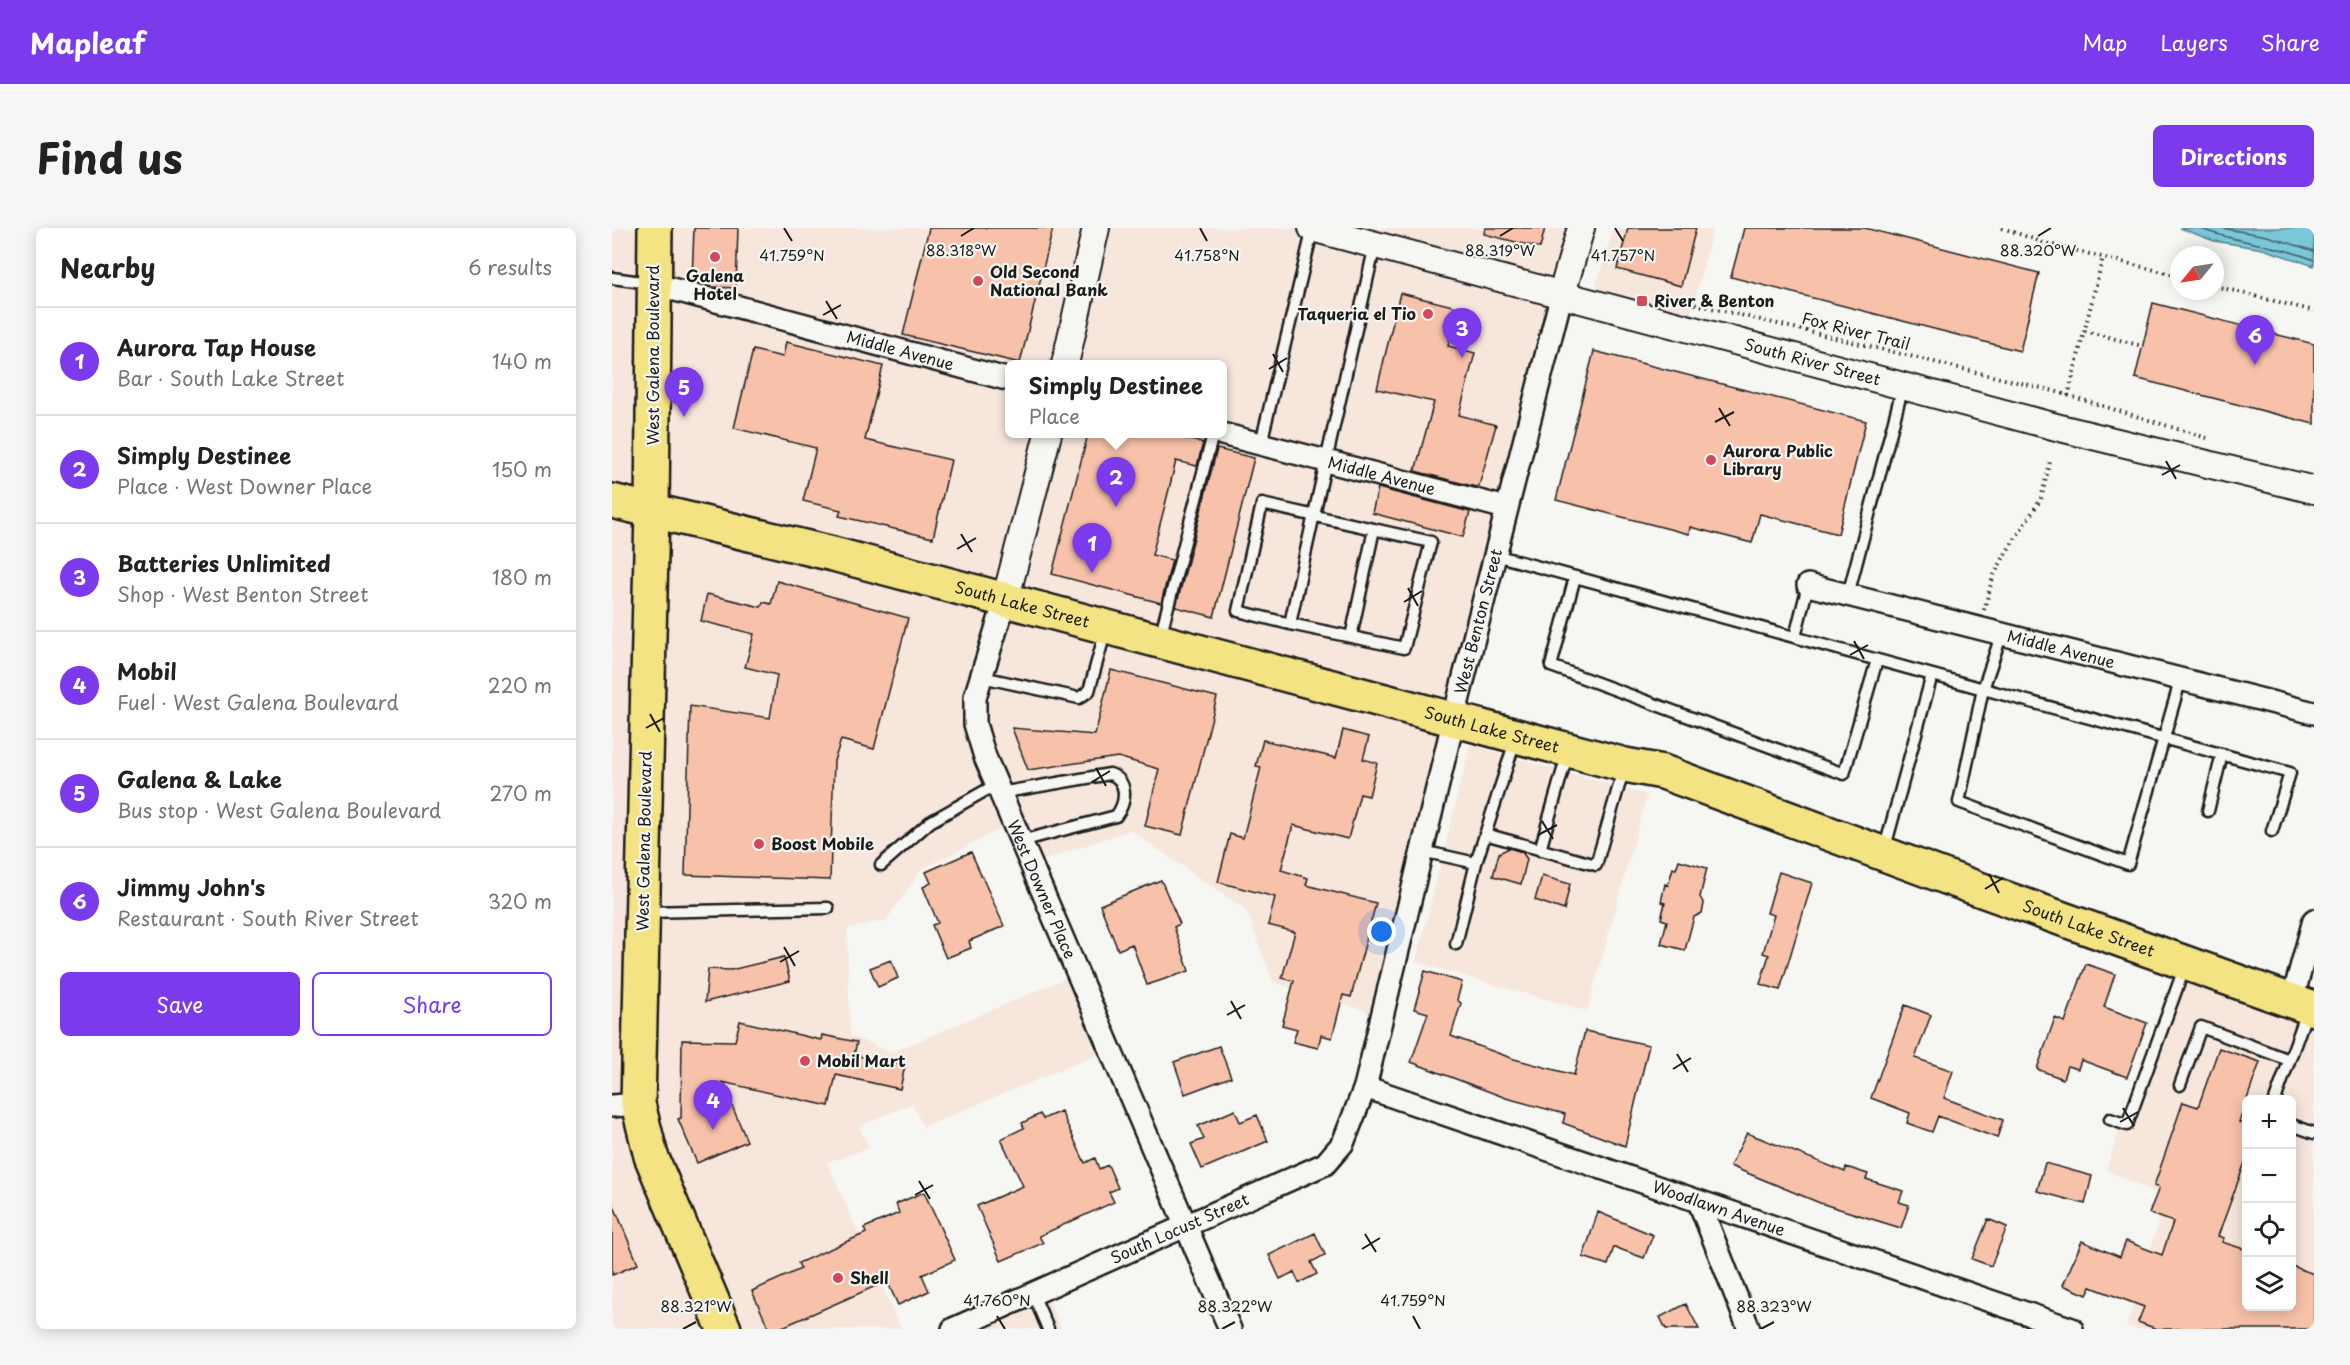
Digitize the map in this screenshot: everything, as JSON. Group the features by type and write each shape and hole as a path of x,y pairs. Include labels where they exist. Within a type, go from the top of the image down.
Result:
{"main road":[{"name":"West Galena Boulevard","path":"655,228 652,510 643,912 625,1105 651,1156 724,1329"},
{"name":"South Lake Street","path":"612,501 833,554 1517,734 1625,765 1663,772 1883,854 2305,1005"}],"street":[{"path":"1066,360 1096,228"},
{"name":"South River Street","path":"1312,228 2060,428 2314,490"},
{"name":"West Benton Street","path":"1365,1087 1506,508 1581,228"},
{"name":"Middle Avenue","path":"653,284 1005,379"},
{"name":"Middle Avenue","path":"1227,435 1506,508"},
{"name":"West Downer Place","path":"1047,438 1005,601 975,697 975,724 998,788 1230,1329"},
{"name":"Middle Avenue","path":"1808,585 2314,713"},
{"path":"2305,1005 2314,920"},
{"name":"South Locust Street","path":"953,1329 985,1323 1033,1294 1325,1164 1343,1143 1365,1087"},
{"name":"Woodlawn Avenue","path":"1365,1087 2072,1329"},
{"path":"1699,1202 1749,1329"}],"lane":[{"path":"1261,443 1312,228"},
{"path":"1290,624 1375,245"},
{"path":"612,278 653,284"},
{"path":"1848,595 1903,385"},
{"path":"1160,640 1213,438"},
{"path":"1262,504 1374,530 1431,542 1404,648 1238,611 1262,504"},
{"path":"1351,637 1374,530"},
{"path":"1495,555 2290,773 2272,831"},
{"path":"1575,577 1551,666 1844,774 1877,660"},
{"path":"1795,637 1808,585"},
{"path":"982,677 1079,698 1084,697 1089,691 1106,627"},
{"path":"2002,633 1983,689 1959,802 2128,864 2181,678"},
{"path":"1883,854 1932,675"},
{"path":"1456,944 1476,863 1517,734"},
{"path":"1540,850 1568,750"},
{"path":"2208,811 2222,754"},
{"path":"1485,834 1596,865 1625,765"},
{"path":"881,865 930,822 998,788 1110,774 1122,781 1124,785 1122,809 1116,816 1021,841"},
{"path":"1422,851 1476,863"},
{"path":"643,912 828,908"},
{"path":"2110,1119 2127,1125 2186,963"},
{"path":"2277,1095 2305,1005"},
{"path":"2180,1084 2201,1028 2289,1060"},
{"path":"2296,1126 2314,1133"},
{"path":"1033,1294 1048,1329"}],"path":[{"path":"2002,228 2045,243 2170,274"},
{"path":"2068,396 2103,257"},
{"path":"2224,288 2314,311"},
{"name":"Fox River Trail","path":"1687,302 2068,396 2214,440"},
{"path":"2085,331 2142,346"},
{"path":"1979,628 1993,577 2041,499 2051,458"}],"shaded area":[{"path":"612,228 1580,228 1376,1014 1273,982 1246,910 1130,830 1026,866 1009,825 922,869 886,920 847,929 850,1035 891,1053 1074,975 1106,1051 923,1127 912,1103 859,1127 869,1148 827,1162 901,1329 612,1329"},
{"path":"1613,228 1713,228 1690,317 1595,292"},
{"path":"1470,745 1647,795 1587,1011 1416,962"},
{"path":"2173,974 2314,1026 2314,1329 2135,1329 2127,1326 2166,1197 2106,1170"},
{"path":"1042,1284 1061,1329 938,1329"}],"water":[{"path":"2180,228 2314,228 2314,266 2263,249 2214,241"}],"building":[{"name":"Galena Hotel","path":"694,228 738,228 736,288 712,287 692,281"},
{"name":"Old Second National Bank","path":"929,228 1053,228 1021,360 1007,360 903,335"},
{"path":"1485,228 1545,228 1540,248 1484,234"},
{"path":"1628,228 1696,228 1681,286 1617,269"},
{"path":"1744,228 1865,228 2039,273 2020,351 1731,277"},
{"path":"1400,293 1457,307 1448,346 1475,353 1459,415 1496,425 1479,486 1415,471 1434,402 1377,389"},
{"path":"2153,303 2314,344 2314,424 2135,378"},
{"path":"786,342 883,366 865,440 951,460 933,538 839,516 841,510 803,501 816,448 734,428 753,350 783,357"},
{"name":"Aurora Public Library","path":"1594,351 1866,421 1838,534 1760,514 1752,543 1690,527 1689,534 1556,500"},
{"path":"1087,438 1183,438 1203,443 1197,466 1176,461 1152,555 1172,560 1161,603 1052,574"},
{"path":"1217,449 1254,458 1214,617 1176,607"},
{"path":"1378,488 1470,512 1463,537 1372,513"},
{"path":"777,581 908,618 874,749 841,740 834,761 830,880 685,875 690,706 770,718 777,675 745,667 754,634 701,621 707,594 761,607 763,602 771,604"},
{"path":"1111,670 1217,697 1182,835 1145,826 1159,769 1118,757 1028,770 1012,728 1095,735"},
{"path":"1343,730 1369,737 1363,759 1377,763 1369,796 1360,794 1348,839 1293,825 1281,870 1308,878 1306,885 1376,903 1351,997 1343,995 1332,1038 1321,1035 1318,1048 1293,1042 1297,1029 1282,1025 1294,981 1282,978 1295,932 1268,925 1275,897 1218,882 1230,834 1243,838 1261,767 1256,766 1263,740 1336,758"},
{"path":"1509,848 1522,852 1527,859 1521,884 1493,876 1499,853"},
{"path":"971,852 1004,926 969,941 971,948 946,958 932,925 938,923 923,887 931,883 926,872"},
{"path":"1679,860 1707,868 1700,897 1704,904 1702,913 1694,917 1685,950 1661,944 1667,921 1661,919 1665,903 1661,902 1665,884 1668,885 1673,868 1676,869"},
{"path":"1779,872 1812,883 1780,990 1760,984 1769,955 1763,953 1774,915 1767,913"},
{"path":"1542,876 1570,884 1564,910 1535,900"},
{"path":"1161,880 1180,924 1174,927 1189,971 1147,985 1132,944 1118,950 1100,905"},
{"path":"784,957 790,981 705,1002 708,969 731,970"},
{"path":"891,960 898,978 878,987 870,968"},
{"path":"2086,964 2115,974 2104,1007 2147,1023 2127,1077 2081,1060 2078,1069 2067,1066 2063,1079 2037,1069 2055,1018 2065,1022"},
{"path":"1425,971 1462,982 1457,1000 1461,1003 1451,1036 1514,1059 1574,1075 1585,1031 1649,1045 1625,1146 1563,1123 1565,1114 1506,1098 1411,1062 1428,1013 1414,1009"},
{"path":"1905,1005 1931,1015 1915,1058 1953,1071 1944,1098 2003,1120 1997,1138 1938,1116 1932,1132 1907,1123 1910,1113 1871,1098"},
{"path":"740,1021 821,1040 822,1035 857,1042 854,1055 905,1066 900,1089 836,1075 829,1106 722,1082 747,1141 697,1163 678,1119 681,1118 682,1040 735,1041"},
{"path":"1219,1046 1231,1077 1185,1094 1174,1062"},
{"path":"2219,1048 2260,1062 2248,1095 2242,1095 2242,1113 2239,1122 2242,1123 2242,1171 2218,1236 2224,1238 2222,1242 2242,1248 2242,1311 2296,1311 2296,1267 2314,1274 2314,1329 2157,1329 2138,1322 2144,1307 2091,1287 2087,1295 2063,1285 2082,1241 2120,1257 2126,1241 2162,1255 2173,1222 2149,1213 2159,1188 2154,1186 2183,1102 2198,1107"},
{"path":"1235,1110 1240,1122 1257,1115 1268,1141 1202,1169 1191,1144 1204,1139 1198,1126"},
{"path":"1061,1111 1085,1163 1095,1158 1099,1169 1108,1165 1118,1188 1109,1192 1114,1202 1039,1236 1043,1243 1001,1261 977,1206 1023,1186 1001,1139 1024,1128 1022,1123 1040,1114 1043,1119"},
{"path":"1747,1133 1845,1172 1846,1167 1868,1174 1866,1179 1903,1191 1899,1202 1909,1205 1901,1228 1820,1203 1730,1166"},
{"path":"2045,1163 2092,1176 2085,1204 2037,1191"},
{"path":"924,1192 955,1260 922,1275 929,1291 898,1305 887,1281 778,1329 769,1329 752,1291 801,1269 798,1263 866,1233 864,1228 899,1213 896,1204"},
{"path":"612,1201 638,1264 612,1275"},
{"path":"1598,1212 1653,1235 1644,1258 1614,1247 1608,1265 1583,1257"},
{"path":"1988,1219 2007,1227 1991,1266 1972,1259"},
{"path":"1315,1233 1325,1255 1311,1262 1317,1274 1299,1283 1294,1272 1280,1279 1269,1255"},
{"path":"1686,1304 1699,1329 1666,1329 1660,1317"}],"place":[{"name":"Galena Hotel","path":"715,257"},
{"name":"Old Second National Bank","path":"978,281"},
{"name":"River & Benton","path":"1642,301"},
{"name":"Taqueria el Tio","path":"1428,314"},
{"name":"Batteries Unlimited","path":"1462,358"},
{"name":"Jimmy John's","path":"2255,365"},
{"name":"Galena & Lake","path":"684,417"},
{"name":"Aurora Public Library","path":"1711,460"},
{"name":"Simply Destinee","path":"1116,507"},
{"name":"Aurora Tap House","path":"1092,573"},
{"name":"Boost Mobile","path":"759,844"},
{"name":"Mobil Mart","path":"805,1061"},
{"name":"Mobil","path":"713,1130"},
{"name":"Shell","path":"838,1278"}]}
